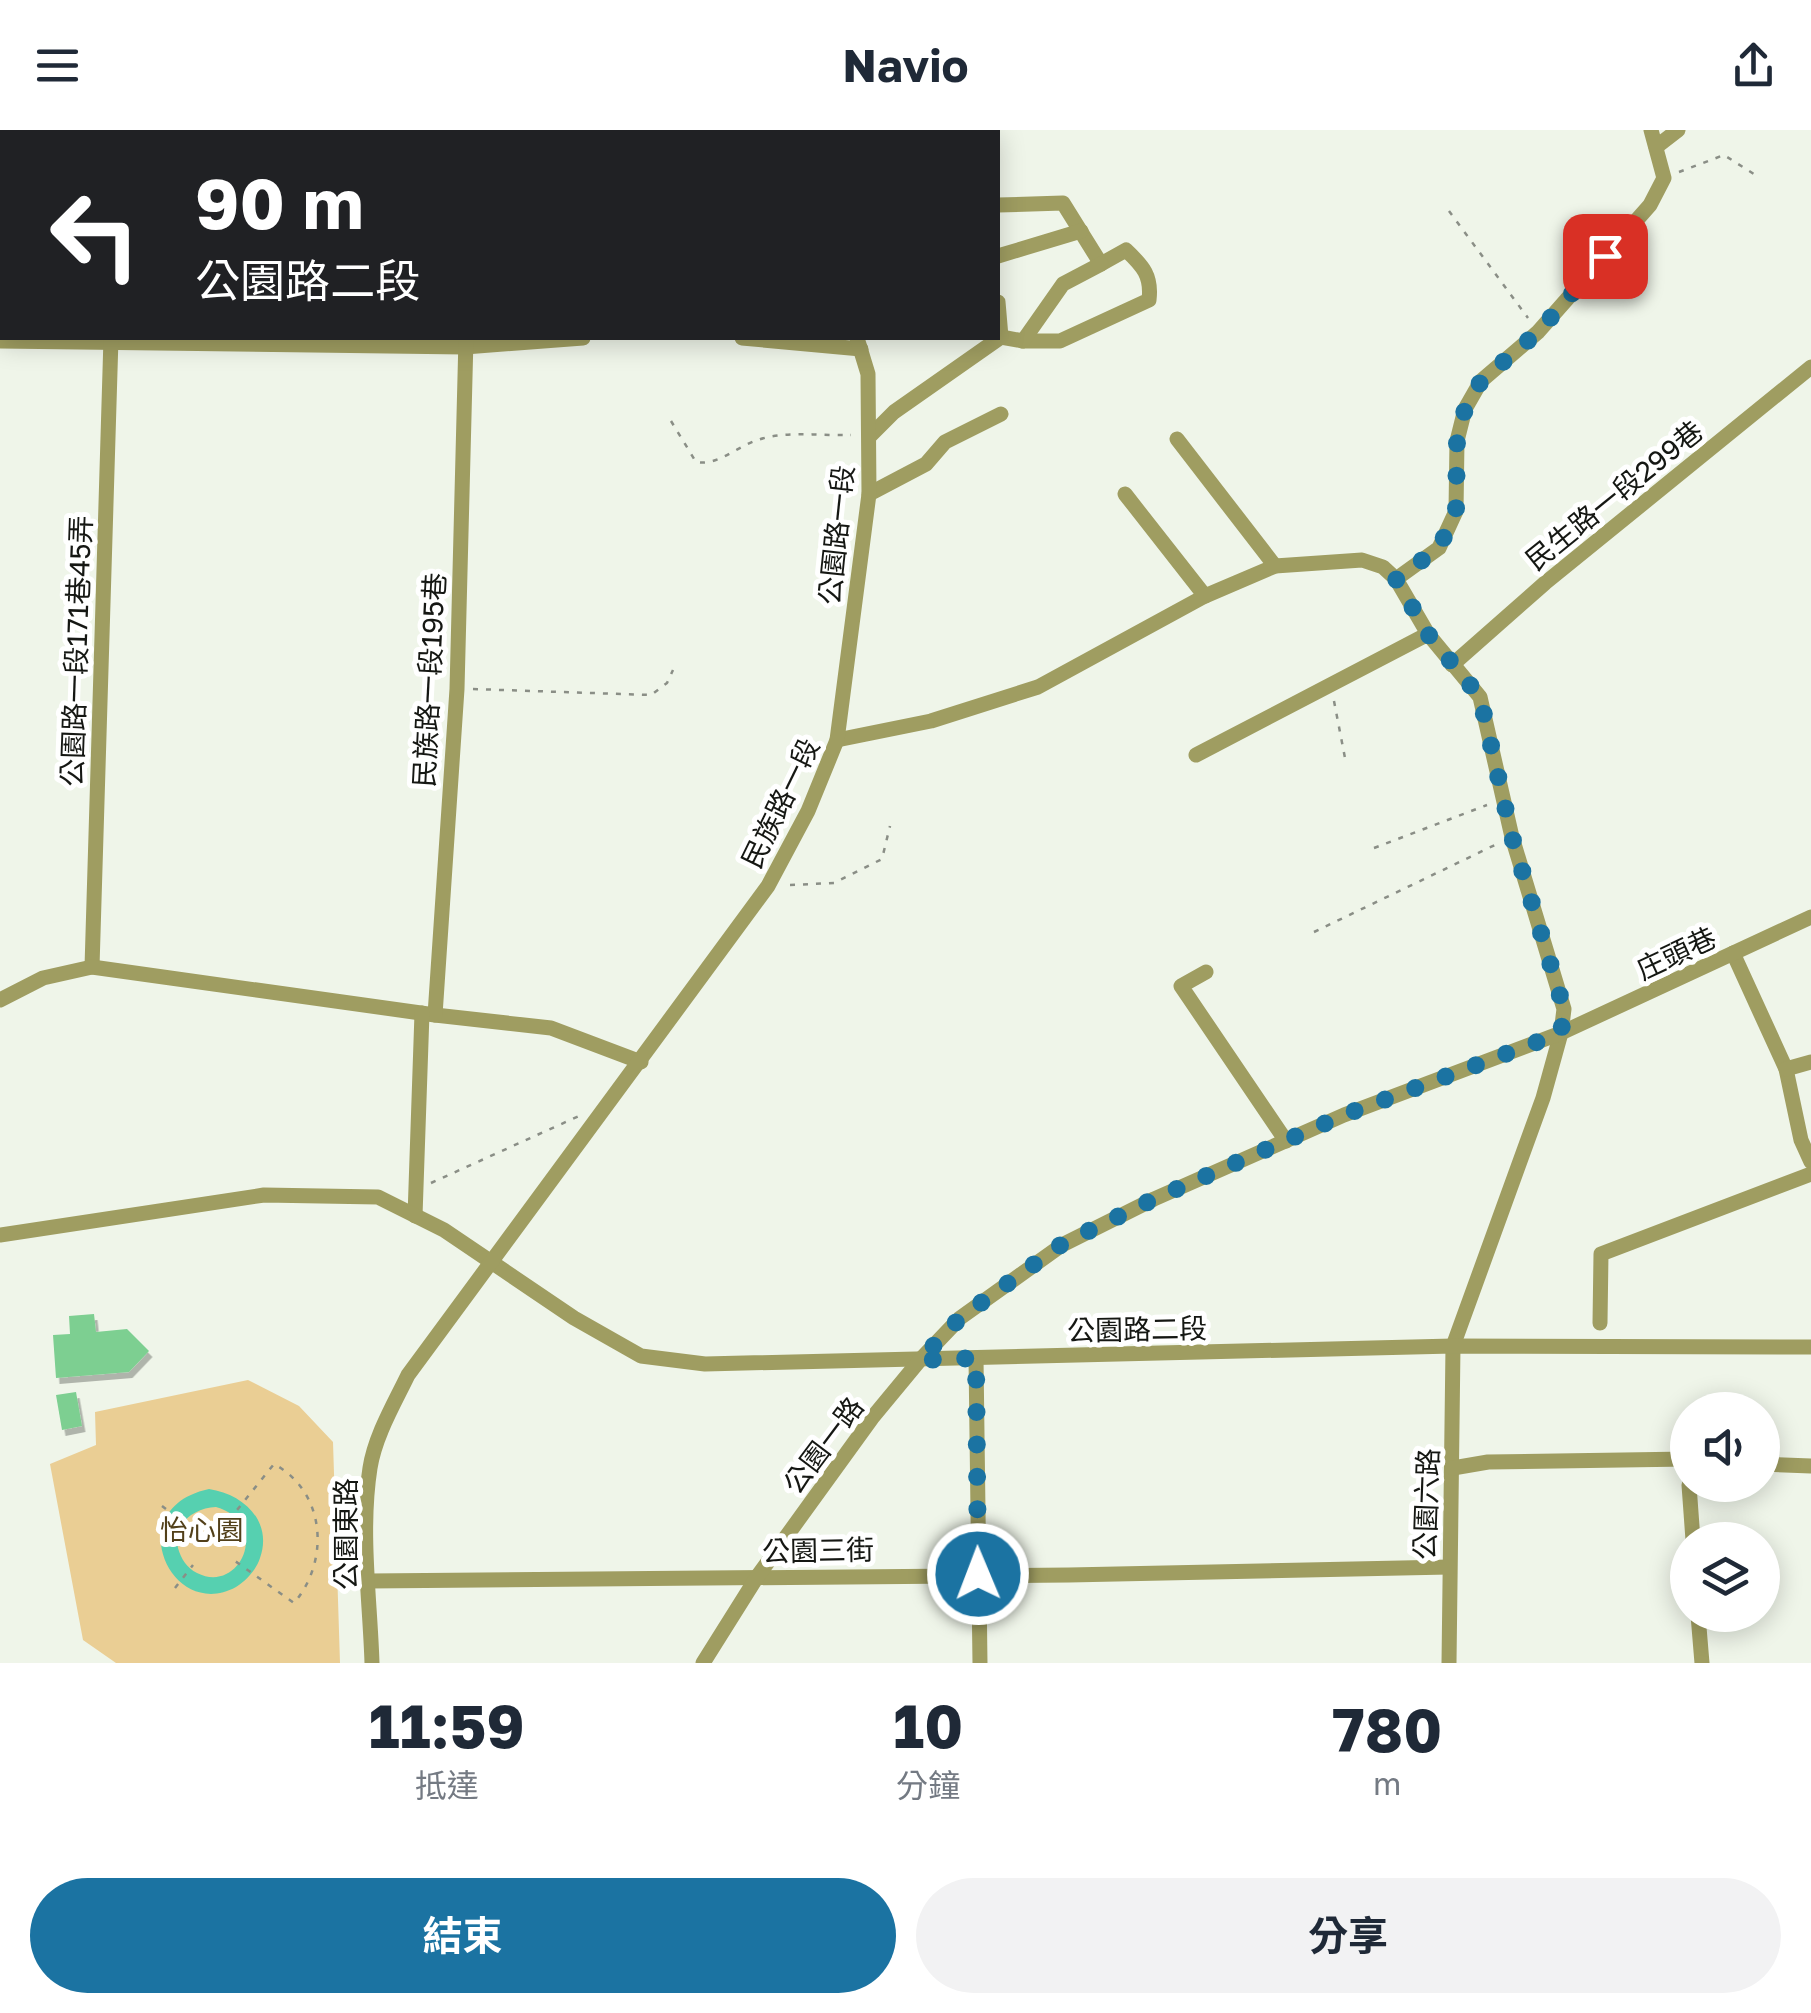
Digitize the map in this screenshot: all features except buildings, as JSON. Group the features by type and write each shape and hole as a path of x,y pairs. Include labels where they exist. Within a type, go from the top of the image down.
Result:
{"street":[{"path":"1561,1033 1564,1009 1512,837 1480,697 1428,634 1396,579 1439,548 1456,511 1457,441 1465,409 1481,381 1538,332 1650,205 1664,178 1652,130"},
{"path":"1656,147 1678,130"},
{"path":"1000,205 1063,203 1100,264"},
{"path":"1000,255 1081,232"},
{"path":"1000,320 1002,337 1023,341 1060,341 1150,300 1151,283 1144,267 1126,250 1063,284 1023,341"},
{"name":"公園路一段171巷45弄","path":"92,967 111,340"},
{"path":"0,342 524,340"},
{"path":"789,340 859,343"},
{"path":"871,435 894,412 998,340"},
{"name":"民族路一段195巷","path":"415,1216 456,689 466,342"},
{"name":"公園路一段","path":"838,740 870,494 868,374 859,343"},
{"name":"民生路一段299巷","path":"1452,665 1811,367"},
{"path":"870,494 926,464 944,442 1001,414"},
{"path":"1177,439 1274,566"},
{"path":"1125,494 1206,596"},
{"name":"民族路一段","path":"494,1261 768,886 808,811 838,740 931,722 1038,687 1206,596 1274,566 1362,560 1384,567 1396,579"},
{"path":"1196,755 1428,634"},
{"name":"庄頭巷","path":"1286,1141 1561,1033 1811,917"},
{"path":"1733,954 1786,1070 1801,1140 1811,1162"},
{"path":"0,1000 43,978 92,967 551,1028 642,1062"},
{"path":"1206,972 1181,986 1286,1141"},
{"name":"公園六路","path":"1449,1663 1453,1346 1542,1098 1561,1033"},
{"path":"1786,1070 1811,1062"},
{"name":"公園一路","path":"703,1663 757,1577 872,1418 960,1318 1062,1244 1286,1141"},
{"path":"1600,1323 1601,1254 1811,1174"},
{"path":"0,1235 264,1195 378,1197 494,1261"},
{"name":"公園路二段","path":"494,1261 574,1318 641,1356 705,1364 1453,1346 1811,1347"},
{"name":"公園東路","path":"372,1663 366,1516 370,1466 408,1375 494,1261"},
{"path":"976,1358 980,1663"},
{"path":"1453,1468 1488,1462 1670,1459"},
{"path":"1780,1465 1811,1466"},
{"name":"公園三街","path":"369,1580 1449,1567"},
{"path":"1699,1632 1702,1663"}],"path":[{"path":"1664,178 1724,155 1757,176"},
{"path":"1449,210 1538,332"},
{"path":"670,421 696,462 707,464 756,440 778,436 871,435"},
{"path":"456,689 651,695 667,683 673,670"},
{"path":"1331,685 1345,758"},
{"path":"1374,848 1503,799"},
{"path":"768,886 834,883 882,859 890,826"},
{"path":"1314,932 1512,837"},
{"path":"416,1189 580,1115"},
{"path":"229,1520 274,1464 287,1471 299,1485 316,1520 318,1558 313,1576 294,1604 234,1561"},
{"path":"162,1506 188,1526"},
{"path":"175,1588 192,1565"}],"green space":[{"name":"怡心園","path":"248,1380 299,1406 333,1442 340,1663 116,1663 83,1640 50,1464 96,1445 95,1412"}],"shaded area":[{"path":"209,1489 221,1492 244,1503 259,1521 263,1545 260,1558 251,1574 236,1587 212,1594 192,1590 175,1577 164,1559 161,1538 166,1517 182,1500","holes":["216,1507 233,1515 243,1527 246,1541 237,1566 212,1577 190,1569 178,1548 182,1524 208,1508"]}],"route":[{"path":"978,1574 976,1358 920,1360 960,1318 1062,1244 1154,1199 1344,1115 1561,1033 1564,1009 1512,837 1480,697 1428,634 1396,579 1439,548 1456,511 1457,441 1465,409 1481,381 1538,332 1605,256"}]}
